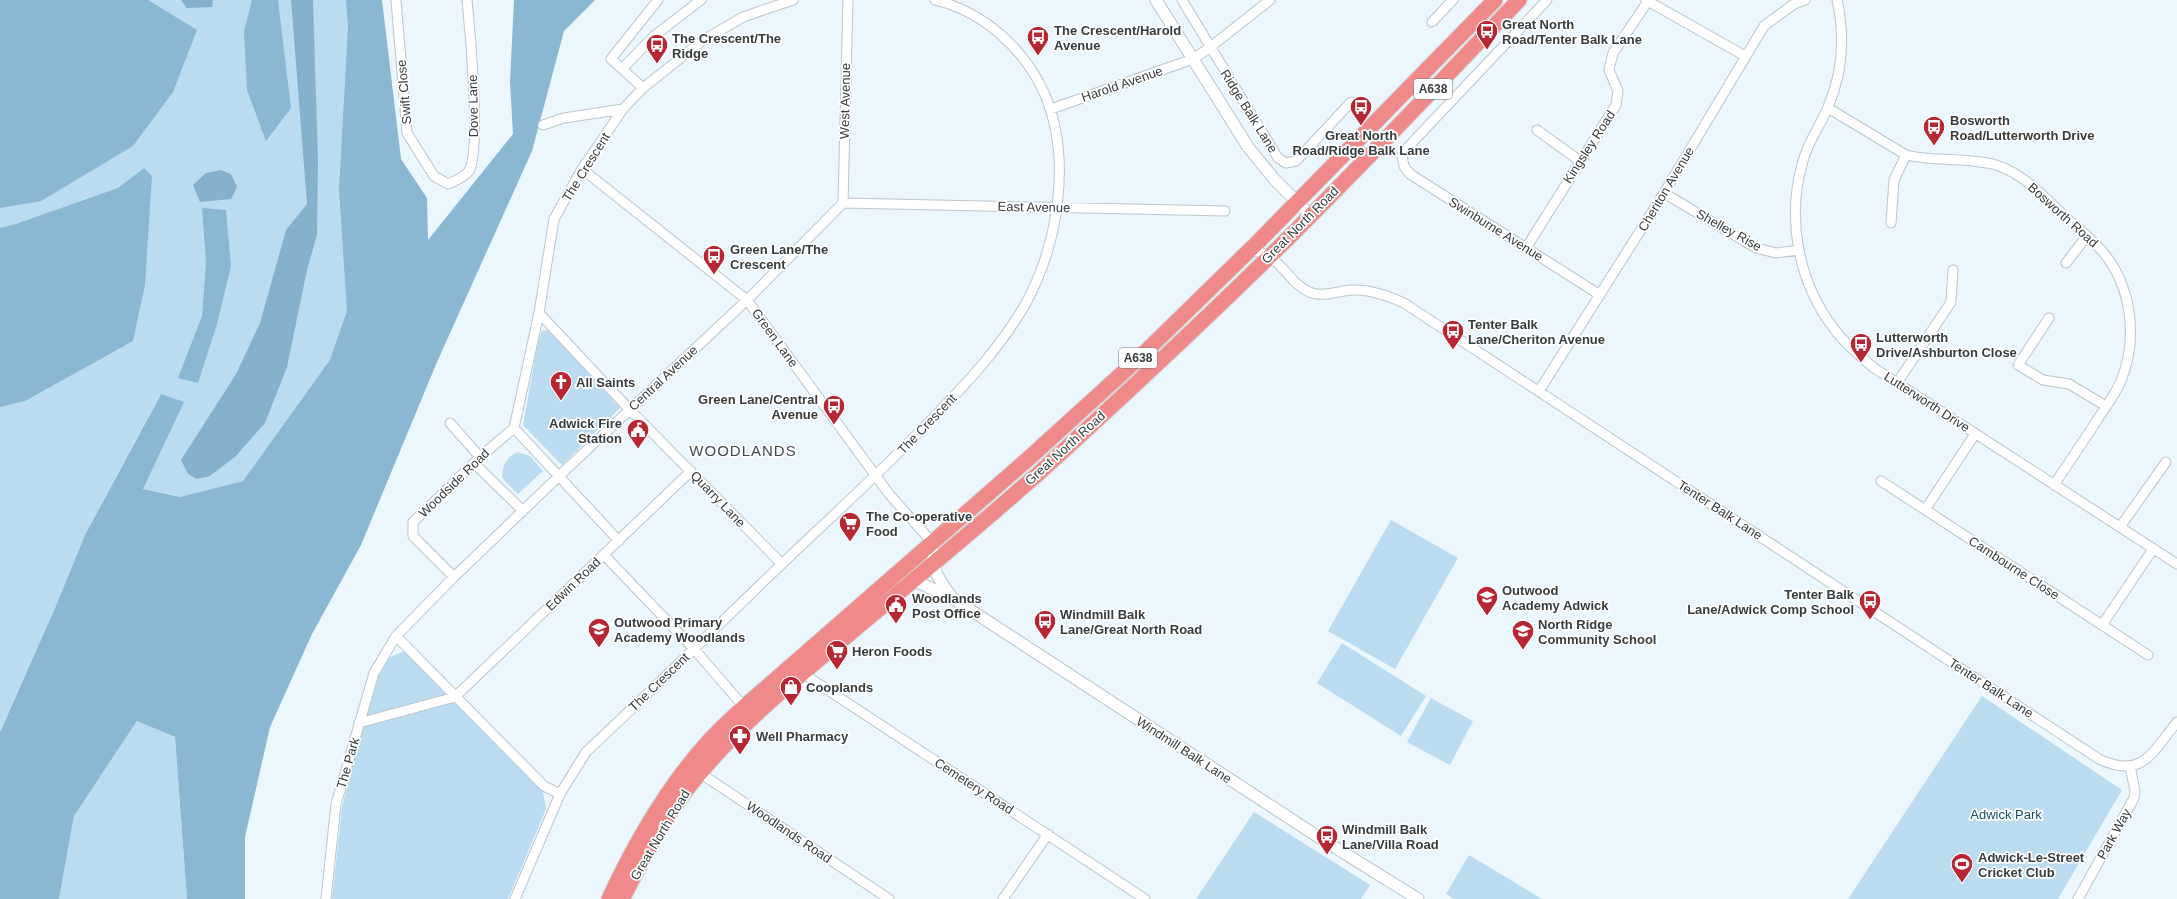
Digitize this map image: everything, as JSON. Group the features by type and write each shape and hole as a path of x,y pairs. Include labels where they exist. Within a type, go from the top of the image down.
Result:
{"highway":[{"name":"Great North Road","path":"622,899 658,832 695,769 709,741 744,707 1138,359 1267,233 1495,0"},
{"name":"Great North Road","path":"608,899 648,825 695,769 734,736 802,673 933,565 1040,472 1270,256 1519,0"}],"street":[{"name":"Swift Close","path":"396,0 407,133 434,176"},
{"name":"Dove Lane","path":"434,176 448,184 458,180 469,171 474,150 472,52 467,0"},
{"path":"643,88 611,59 658,0"},
{"path":"622,69 654,36 702,0"},
{"name":"The Crescent","path":"514,428 539,312 554,219 582,168 623,109 643,88 702,41 743,17 793,0"},
{"name":"West Avenue","path":"843,203 848,0"},
{"name":"The Crescent","path":"560,794 586,752 782,564 876,477 978,371 1008,333 1042,269 1052,240 1057,207 1059,174 1056,138 1051,109 1039,83 1027,63 1012,44 991,27 970,14 946,1 935,0"},
{"name":"Ridge Balk Lane","path":"1156,0 1248,147 1275,180 1310,215"},
{"name":"Ridge Balk Lane","path":"1182,0 1209,48 1278,158 1286,163 1296,160 1351,102"},
{"name":"Harold Avenue","path":"1051,109 1193,59 1270,0"},
{"path":"1432,22 1453,0"},
{"name":"Swinburne Avenue","path":"1547,0 1409,146 1402,156 1404,166 1410,174 1600,295"},
{"name":"Cheriton Avenue","path":"1539,391 1664,193 1764,26 1792,2 1805,0"},
{"name":"Lutterworth Drive","path":"1837,0 1842,22 1842,53 1836,85 1828,108 1812,135 1803,161 1796,192 1795,223 1798,250 1806,278 1819,306 1835,330 1855,352 1897,383 2177,564"},
{"path":"1647,1 1745,56"},
{"name":"Kingsley Road","path":"1526,248 1616,105 1618,91 1609,70 1613,53 1647,1"},
{"name":"Bosworth Road","path":"1828,108 1906,155 1919,158 1996,165 2012,172 2087,236 2104,253 2116,271 2124,290 2129,311 2130,347 2126,365 2120,382 2106,406 2054,485"},
{"path":"543,125 564,118 623,109"},
{"path":"1537,130 1580,161"},
{"path":"1892,224 1894,180 1906,155"},
{"name":"Green Lane","path":"582,168 747,300 888,494 932,542"},
{"name":"Shelley Rise","path":"1664,193 1756,248 1776,253 1798,250"},
{"name":"East Avenue","path":"843,203 1225,211"},
{"name":"Central Avenue","path":"396,636 454,577 559,476 747,300 843,203"},
{"path":"1267,233 1270,256"},
{"path":"2066,262 2087,236"},
{"name":"Tenter Balk Lane","path":"1248,252 1258,250 1270,256 1302,287 1312,293 1326,295 1351,290 1366,290 1386,294 1404,303 2099,759 2112,765 2130,766 2148,758 2177,722"},
{"path":"1897,383 1951,302 1953,270"},
{"name":"Quarry Lane","path":"539,312 630,410 782,564"},
{"path":"2049,318 2018,365 2042,380 2069,384 2106,406"},
{"path":"450,423 477,460 523,511"},
{"path":"514,428 619,542"},
{"name":"Woodside Road","path":"454,577 413,536 413,522 477,460 514,428"},
{"path":"1925,510 1975,434"},
{"path":"2120,528 2166,462"},
{"name":"Edwin Road","path":"455,697 619,542 691,471"},
{"name":"Cambourne Close","path":"1881,481 2148,656"},
{"path":"932,542 933,565"},
{"path":"2102,625 2153,549"},
{"path":"604,555 694,649 744,707"},
{"name":"Windmill Balk Lane","path":"933,565 939,580 952,598"},
{"name":"Windmill Balk Lane","path":"914,580 952,598 1412,897"},
{"path":"396,636 544,786 560,794 515,899"},
{"name":"The Park","path":"326,899 336,804 374,673 396,636"},
{"name":"Cemetery Road","path":"802,673 1145,899"},
{"path":"359,723 455,697"},
{"name":"Park Way","path":"2078,899 2134,798 2134,783 2130,766"},
{"name":"Woodlands Road","path":"695,769 889,899"},
{"path":"1003,899 1048,834"}],"green space":[{"path":"0,0 381,0 408,287 243,481 180,497 143,489 160,395 85,535 55,608 0,731"},
{"path":"549,330 620,408 562,465 523,425 538,342 542,331"},
{"path":"517,452 530,456 543,471 518,494 502,478 505,462"},
{"path":"1391,520 1458,558 1395,669 1328,631"},
{"path":"1342,643 1426,696 1401,736 1317,683"},
{"path":"405,651 543,792 546,809 508,899 332,899 342,807 360,733 378,677 390,657"},
{"name":"Adwick Park","path":"1982,696 2122,790 2058,899 1848,899"},
{"path":"1431,698 1473,721 1450,765 1407,742"},
{"path":"137,721 175,737 187,899 59,899 74,816"},
{"path":"1254,812 1370,885 1361,899 1196,899"},
{"path":"1469,855 1542,899 1454,899 1446,894"}],"shaded area":[{"path":"0,0 148,0 197,30 173,92 133,146 41,201 0,208"},
{"path":"181,0 213,0 212,7 187,8"},
{"path":"252,0 278,0 291,108 266,141 247,90 244,31"},
{"path":"291,0 313,0 318,160 317,235 307,270 287,367 265,423 236,456 210,476 197,479 188,474 181,460 236,374 260,323 286,230 307,204"},
{"path":"346,0 382,0 401,159 427,198 428,240 513,134 510,82 514,0 595,0 564,31 532,151 437,362 361,545 312,634 270,727 245,837 245,899 187,899 175,737 137,721 74,816 59,899 0,899 0,732 55,608 85,535 161,394 184,402 143,489 180,497 243,481 330,360 347,311 339,189 348,26"},
{"path":"144,168 152,176 145,285 133,341 25,401 0,407 0,228 16,224 118,188"},
{"path":"221,170 231,174 237,187 231,199 200,202 193,185 206,173"},
{"path":"202,208 226,210 231,266 217,324 198,383 178,378 202,316 206,262"}],"place":[{"name":"Great North Road/Tenter Balk Lane","path":"1487,50"},
{"name":"The Crescent/Harold Avenue","path":"1038,56"},
{"name":"The Crescent/The Ridge","path":"657,64"},
{"name":"Great North Road/Ridge Balk Lane","path":"1361,126"},
{"name":"Bosworth Road/Lutterworth Drive","path":"1934,146"},
{"name":"Green Lane/The Crescent","path":"714,276"},
{"name":"Tenter Balk Lane/Cheriton Avenue","path":"1453,350"},
{"name":"Lutterworth Drive/Ashburton Close","path":"1861,364"},
{"name":"All Saints","path":"561,402"},
{"name":"Green Lane/Central Avenue","path":"834,426"},
{"name":"Adwick Fire Station","path":"638,450"},
{"name":"The Co-operative Food","path":"850,542"},
{"name":"Outwood Academy Adwick","path":"1487,616"},
{"name":"Tenter Balk Lane/Adwick Comp School","path":"1870,620"},
{"name":"Woodlands Post Office","path":"896,624"},
{"name":"Windmill Balk Lane/Great North Road","path":"1045,640"},
{"name":"Outwood Primary Academy Woodlands","path":"599,648"},
{"name":"North Ridge Community School","path":"1523,650"},
{"name":"Heron Foods","path":"837,670"},
{"name":"Cooplands","path":"791,706"},
{"name":"Well Pharmacy","path":"740,756"},
{"name":"Windmill Balk Lane/Villa Road","path":"1327,856"},
{"name":"Adwick-Le-Street Cricket Club","path":"1962,884"}],"district":[{"name":"WOODLANDS","path":"743,450"}]}
